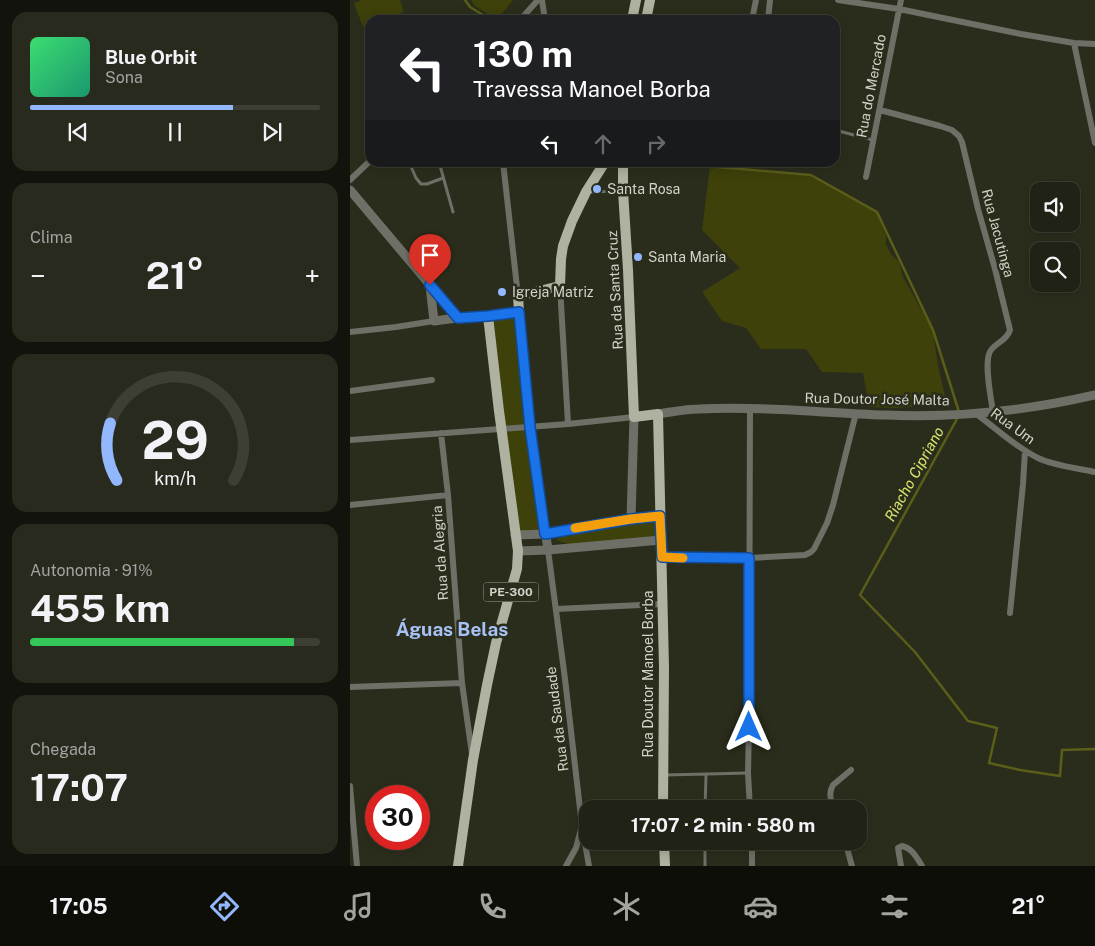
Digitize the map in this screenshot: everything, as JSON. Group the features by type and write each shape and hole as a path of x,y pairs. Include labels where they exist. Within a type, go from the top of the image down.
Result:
{"main road":[{"path":"633,15 636,0"},
{"path":"647,15 650,0"},
{"path":"488,316 519,312 518,296 560,286 563,246 572,221 586,192 602,167"},
{"name":"Rua da Santa Cruz","path":"623,167 634,417"},
{"name":"PE-300","path":"458,866 473,760 487,685 496,643 517,569 518,551 488,316"},
{"path":"634,417 658,414"},
{"name":"Rua Doutor Manoel Borba","path":"658,414 664,666 663,800"},
{"path":"664,850 665,866"}],"street":[{"path":"524,15 538,0"},
{"path":"542,0 544,15"},
{"path":"753,15 756,0"},
{"path":"768,15 770,0"},
{"path":"838,0 899,9 1021,34 1074,43 1095,44"},
{"name":"Rua do Mercado","path":"866,177 901,0"},
{"path":"1074,43 1095,143"},
{"name":"Rua Jacutinga","path":"880,110 952,130 959,136 962,142 1010,330 1006,337 992,348 988,355 993,412"},
{"path":"350,180 365,166"},
{"path":"504,167 518,296"},
{"path":"350,190 458,318"},
{"path":"430,285 434,322"},
{"path":"560,286 568,424"},
{"path":"519,312 530,427 548,550"},
{"path":"350,332 488,316"},
{"path":"350,390 432,380"},
{"name":"Rua Doutor José Malta","path":"658,414 698,409 750,409 930,416 1036,407 1095,395"},
{"path":"750,409 748,773 750,800"},
{"path":"662,557 749,558 801,556 808,554 814,549 827,523 856,413"},
{"name":"Rua Um","path":"975,413 1025,451 1040,459 1095,472"},
{"path":"350,440 568,424 634,417 631,519"},
{"name":"Rua da Alegria","path":"441,433 448,495 462,683 473,760"},
{"path":"1010,613 1024,484 1025,451"},
{"path":"350,506 448,495"},
{"path":"515,535 545,534 631,519 660,516"},
{"path":"518,551 661,540"},
{"name":"Rua da Saudade","path":"548,550 579,801"},
{"path":"556,609 662,604"},
{"path":"350,687 462,683"},
{"path":"831,800 831,788 851,770"},
{"path":"350,786 357,866"},
{"name":"Rua da Saudade","path":"566,866 576,848 579,837"},
{"path":"900,866 898,848 902,846 908,847 912,851 922,866"},
{"name":"Rua da Saudade","path":"586,850 589,866"},
{"path":"752,850 752,866"},
{"path":"848,850 852,866"}],"lane":[{"path":"840,131 874,141"},
{"path":"411,167 421,184 427,184 443,178"},
{"path":"441,167 453,212"},
{"path":"586,192 623,191"},
{"path":"662,775 748,773"},
{"path":"706,775 706,800"},
{"path":"705,850 705,866"}],"shaded area":[{"path":"362,0 400,0 404,12 396,15 365,15 365,26 363,27 354,3"},
{"path":"471,0 513,0 501,15 489,15 475,6"},
{"path":"710,167 811,175 877,212 886,236 886,244 891,254 899,262 903,277 933,330 938,366 947,404 897,408 869,407 863,373 822,372 806,349 761,349 746,328 722,321 702,292 740,268 702,230"},
{"path":"517,314 527,425 503,426 490,318"},
{"path":"502,429 528,429 543,532 518,533"},
{"path":"657,519 657,538 572,545 555,540 572,531"}],"waterway":[{"name":"Riacho Cipriano","path":"465,0 470,7 483,15"},
{"name":"Riacho Cipriano","path":"718,167 811,175 877,212 933,330 959,412"},
{"name":"Riacho Cipriano","path":"958,417 860,595 915,652 968,721 997,728 989,763 1060,776 1062,750 1095,749"}],"slow traffic":[{"path":"575,528 660,516 662,557 683,558"}],"place":[{"name":"Santa Rosa","path":"597,189"},
{"name":"Santa Maria","path":"638,257"},
{"name":"Igreja Matriz","path":"502,292"}],"district":[{"name":"Águas Belas","path":"452,629"}],"route":[{"path":"430,285 458,318 519,312 530,427 545,534 582,526 660,516 662,557 749,558 749,727"}]}
